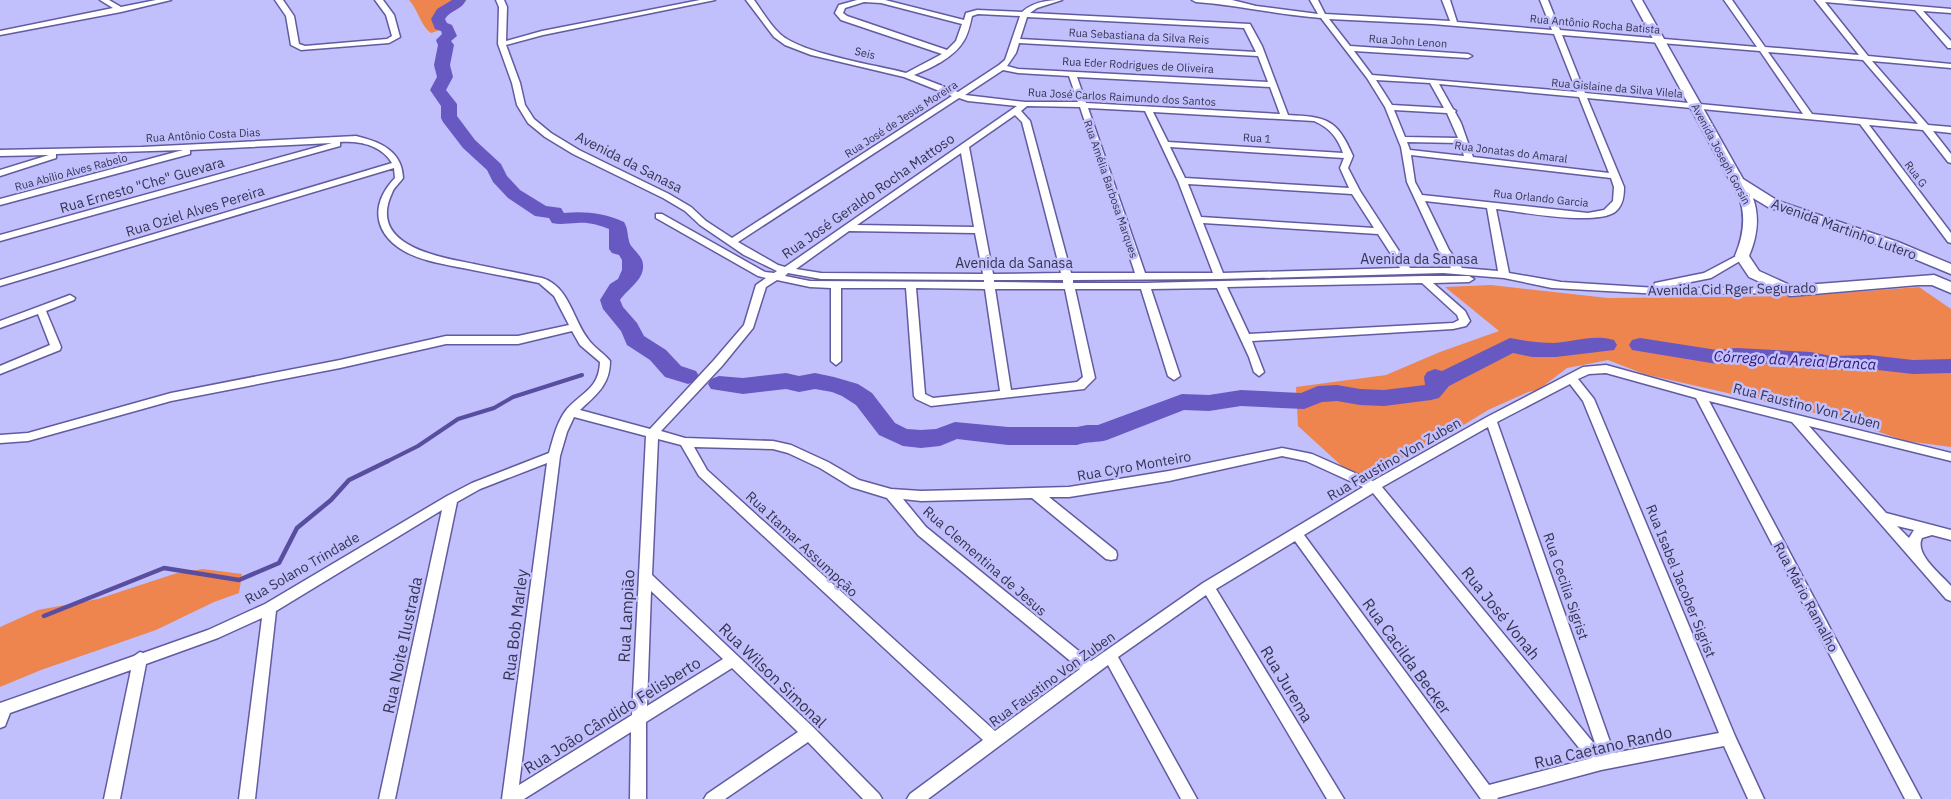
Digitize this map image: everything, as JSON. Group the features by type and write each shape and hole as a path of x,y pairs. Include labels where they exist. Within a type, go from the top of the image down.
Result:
{"street":[{"path":"104,0 121,10"},
{"path":"0,33 167,0"},
{"path":"279,0 290,16 295,46 304,48 389,41 396,37 390,15 379,0"},
{"name":"Avenida da Sanasa","path":"500,0 503,8 502,44 516,82 521,105 531,120 548,135 576,152 666,196 688,209 703,223 765,264 787,270 821,276 989,281 1463,278 1559,285"},
{"path":"502,44 542,33 711,0"},
{"name":"Seis","path":"750,0 777,35 788,43 800,48 907,75 958,96"},
{"path":"947,53 844,18 839,13 842,7 864,0 882,1 966,23"},
{"path":"1023,15 1031,9 1058,0"},
{"path":"1196,0 1228,1"},
{"path":"1314,0 1322,15 1370,77 1389,108 1406,152 1411,182 1444,251 1459,271"},
{"path":"1446,0 1454,23"},
{"name":"Rua Orlando Garcia","path":"1420,198 1588,216 1600,214 1617,206 1620,197 1619,187 1544,0"},
{"name":"Avenida Joseph Gorsin","path":"1637,0 1750,208 1752,230 1742,256"},
{"path":"1728,0 1809,116"},
{"path":"1821,0 1860,1 1951,11"},
{"path":"1821,0 1864,58 1926,128 1951,160"},
{"name":"Rua Antônio Rocha Batista","path":"1228,1 1240,6 1265,10 1454,23 1951,66"},
{"path":"1917,8 1951,46"},
{"path":"907,75 917,72 959,43 969,15 977,12 1247,26 1258,46 1285,117"},
{"name":"Rua José de Jesus Moreira","path":"732,242 1002,67 1012,56 1023,15"},
{"name":"Rua Sebastiana da Silva Reis","path":"1017,41 1260,54"},
{"name":"Rua John Lenon","path":"1348,48 1468,56"},
{"name":"Rua Eder Rodrigues de Oliveira","path":"1002,67 1018,71 1272,85"},
{"name":"Rua Amélia Barbosa Marques","path":"1072,73 1174,376"},
{"name":"Rua Gislaine da Silva Vilela","path":"1370,77 1433,81 1951,130"},
{"path":"1433,81 1452,111 1470,159"},
{"name":"Rua José Carlos Raimundo dos Santos","path":"958,96 980,101 1025,104 1316,119 1328,124 1339,132 1349,156"},
{"name":"Rua José Geraldo Rocha Mattoso","path":"652,434 718,364 749,326 761,285 787,270 1025,104"},
{"path":"1389,108 1452,111"},
{"path":"1148,109 1182,181 1220,280 1259,372"},
{"path":"911,285 920,396 931,402 1080,386 1089,378 1068,281 1026,120 1016,111"},
{"name":"Rua G","path":"1862,121 1951,240"},
{"name":"Rua Antônio Costa Dias","path":"0,153 142,150 356,138 378,145 398,164"},
{"name":"Rua Ernesto \"Che\" Guevara","path":"0,238 356,138"},
{"path":"1402,139 1464,142"},
{"path":"289,141 293,147 291,157"},
{"name":"Rua 1","path":"1164,144 1349,156"},
{"path":"964,146 989,281 1006,395"},
{"name":"Rua Abílio Alves Rabelo","path":"0,202 206,147"},
{"path":"140,165 143,158 142,150"},
{"path":"0,173 64,152"},
{"name":"Rua Jonatas do Amaral","path":"1406,152 1614,176"},
{"path":"1349,156 1344,168 1355,191 1407,271"},
{"path":"398,164 399,178 391,185 383,209 382,220 389,233 406,248 426,257 542,281 554,289 567,306 586,344 605,361 606,370 601,383 592,396 572,412"},
{"name":"Rua Oziel Alves Pereira","path":"0,283 398,164"},
{"name":"Avenida Martinho Lutero","path":"1732,175 1761,198 1790,211 1860,233 1945,266"},
{"path":"1182,181 1355,191"},
{"path":"1490,205 1504,275"},
{"path":"1750,217 1764,210 1790,211"},
{"name":"Avenida da Sanasa","path":"659,216 750,268 776,277 810,284 836,286 911,285 989,281"},
{"path":"1197,220 1381,231"},
{"path":"845,228 979,230"},
{"path":"1625,290 1693,279 1718,270 1742,256 1754,274 1790,291"},
{"path":"1945,266 1928,261 1923,266 1925,272 1934,280 1951,288"},
{"name":"Avenida da Sanasa","path":"1220,280 1407,271 1459,271 1504,275 1559,285"},
{"path":"1244,338 1443,327 1462,324 1465,321 1461,313 1423,279"},
{"path":"1693,279 1696,286 1703,291"},
{"name":"Avenida Cid Rger Segurado","path":"1559,285 1625,290 1790,291 1891,281 1934,280 1951,283"},
{"path":"836,286 836,361"},
{"path":"0,325 70,298"},
{"path":"0,370 56,347 40,310"},
{"path":"0,439 28,437 171,398 340,364 446,340 518,340 576,327"},
{"name":"Rua Faustino Von Zuben","path":"915,799 1110,655 1208,587 1374,486 1491,420 1587,370 1606,369 1700,396 1951,457"},
{"name":"Rua Isabel Jacober Sigrist","path":"1570,378 1588,399 1728,738 1756,799"},
{"name":"Rua Mário Ramalho","path":"1700,396 1913,799"},
{"path":"572,412 685,442 773,445 791,449 824,465 855,484 891,494"},
{"name":"Rua Bob Marley","path":"510,799 554,456 560,433 572,412"},
{"path":"1795,418 1951,595"},
{"name":"Rua Cecilia Sigrist","path":"1491,420 1605,762"},
{"name":"Rua Lampião","path":"638,799 639,719 652,434"},
{"name":"Rua Itamar Assumpção","path":"685,442 703,473 994,740"},
{"name":"Rua Cyro Monteiro","path":"891,494 921,496 1069,492 1111,487 1282,452 1308,457 1374,486"},
{"name":"Rua Solano Trindade","path":"1,713 140,658 213,634 270,608 451,499 476,486 554,456"},
{"name":"Rua José Vonah","path":"1374,486 1605,762"},
{"path":"1035,493 1111,555"},
{"name":"Rua Clementina de Jesus","path":"891,494 922,531 970,572 1092,669"},
{"name":"Rua Noite Ilustrada","path":"387,799 451,499"},
{"path":"1884,517 1951,535"},
{"path":"1916,554 1913,542 1917,534 1932,530"},
{"name":"Rua Cacilda Becker","path":"1296,533 1488,796"},
{"name":"Rua Wilson Simonal","path":"646,577 809,733 874,799"},
{"name":"Rua Jurema","path":"1208,587 1336,799"},
{"path":"247,799 270,608"},
{"path":"1110,655 1189,799"},
{"path":"112,799 140,658"},
{"name":"Rua João Cândido Felisberto","path":"510,799 732,661"},
{"path":"712,799 809,733"},
{"name":"Rua Caetano Rando","path":"1488,796 1605,762 1728,738"}],"shaded area":[{"path":"409,0 467,0 449,10 445,17 443,29 431,33 425,27"},
{"path":"1491,285 1608,298 1803,296 1919,287 1951,309 1951,447 1906,441 1837,418 1644,374 1608,360 1567,368 1538,390 1528,392 1488,410 1439,440 1373,472 1355,478 1298,426 1296,387 1386,375 1440,352 1499,331 1445,287"},
{"path":"203,569 242,574 239,593 214,602 156,630 41,670 0,687 0,627 38,610 98,599 177,573"}],"waterway":[{"name":"Córrego da Areia Branca","path":"459,0 458,3 442,12 438,19 440,26 447,28 450,36 443,40 446,45 442,65 445,77 438,90 444,101 449,104 449,118 454,122 469,144 495,168 499,178 514,194 542,212 554,212 559,219 578,217 604,220 617,226 619,231 619,249 624,248 632,260 632,270 627,282 617,289 610,300 613,309 630,328 635,340 658,355 673,372 688,376"},
{"name":"Córrego da Areia Branca","path":"719,384 743,386 786,381 799,384 815,381 834,385 850,390 864,399 887,429 903,437 921,439 940,437 955,430 1008,436 1077,436 1087,433 1099,434 1182,402 1209,403 1241,398 1304,401 1318,394 1337,393 1360,397 1384,398 1431,392 1438,386 1435,377 1445,379 1510,345 1532,350 1556,350 1577,346 1606,345"},
{"name":"Córrego da Areia Branca","path":"1640,345 1717,357 1736,355 1811,359 1831,363 1869,362 1913,367 1951,366"},
{"path":"388,461 418,446 458,419 494,408 513,397 582,375"},
{"path":"44,616 164,568 239,580 279,563 297,528 331,500 349,480 388,461"}]}
